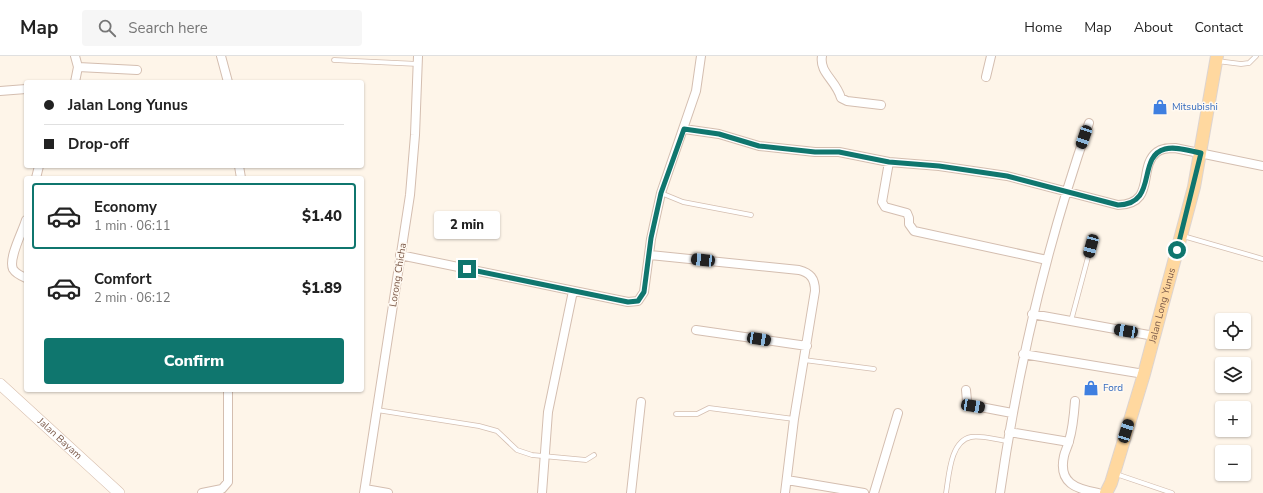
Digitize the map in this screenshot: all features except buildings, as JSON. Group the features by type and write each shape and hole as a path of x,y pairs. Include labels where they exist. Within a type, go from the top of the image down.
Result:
{"main road":[{"name":"Jalan Long Yunus","path":"1110,486 1144,374 1181,235 1201,153 1217,58"},
{"name":"Jalan Bayam","path":"0,384 119,493"}],"street":[{"path":"75,56 78,67 75,80"},
{"path":"221,56 227,80"},
{"path":"400,255 628,302 638,301 644,292 651,238 661,193 696,91 701,56"},
{"path":"822,56 824,71 835,83 841,98 847,101 881,105"},
{"path":"986,77 991,56"},
{"name":"Lorong Chicha","path":"365,491 410,195 415,135 418,60"},
{"path":"78,67 137,70"},
{"path":"0,91 24,89"},
{"path":"1000,493 1012,413 1032,314 1065,192 1089,123"},
{"path":"684,129 719,134 759,146 815,152 839,152 889,162 939,166 1007,176 1118,205 1129,204 1136,201 1141,194 1151,161 1157,152 1165,149 1176,148 1263,166"},
{"path":"889,162 882,202 885,207 907,213 911,229 914,231 1047,260"},
{"path":"24,226 12,261 13,269 18,275 24,277"},
{"path":"650,255 799,270 812,276 815,283 807,346 794,419 785,493"},
{"path":"542,493 543,456 548,412 573,291"},
{"path":"1032,314 1154,336"},
{"path":"696,330 807,346"},
{"path":"1023,354 1144,374"},
{"path":"966,390 967,401 970,405 1012,413"},
{"path":"202,493 222,489 228,482 228,392"},
{"path":"1075,401 1069,442 1064,456 1065,477 1071,484 1079,489 1098,493"},
{"path":"631,493 641,402"},
{"path":"874,493 898,413"},
{"path":"1009,432 1069,442"},
{"path":"787,480 864,493"},
{"path":"365,491 388,493"}],"lane":[{"path":"1217,58 1241,64 1250,63 1256,56"},
{"path":"334,60 418,60"},
{"path":"661,193 682,202 751,215"},
{"path":"1181,235 1263,259"},
{"path":"1071,321 1091,246"},
{"path":"804,360 874,369"},
{"path":"676,414 697,414 709,408 794,419"},
{"path":"377,410 479,426 497,431 517,450 532,455 586,460 594,455"},
{"path":"946,493 956,449 964,440 972,437 1008,441"},
{"path":"1110,486 1172,493"}],"place":[{"name":"Mitsubishi","path":"1160,107"},
{"name":"Ford","path":"1091,388"}],"route":[{"path":"467,269 628,302 638,301 644,292 651,238 661,193 684,129 737,138 759,146 815,152 839,152 889,162 906,162 1007,176 1118,205 1129,204 1136,201 1141,194 1151,161 1157,152 1165,149 1176,148 1201,153 1194,187 1177,250"}]}
